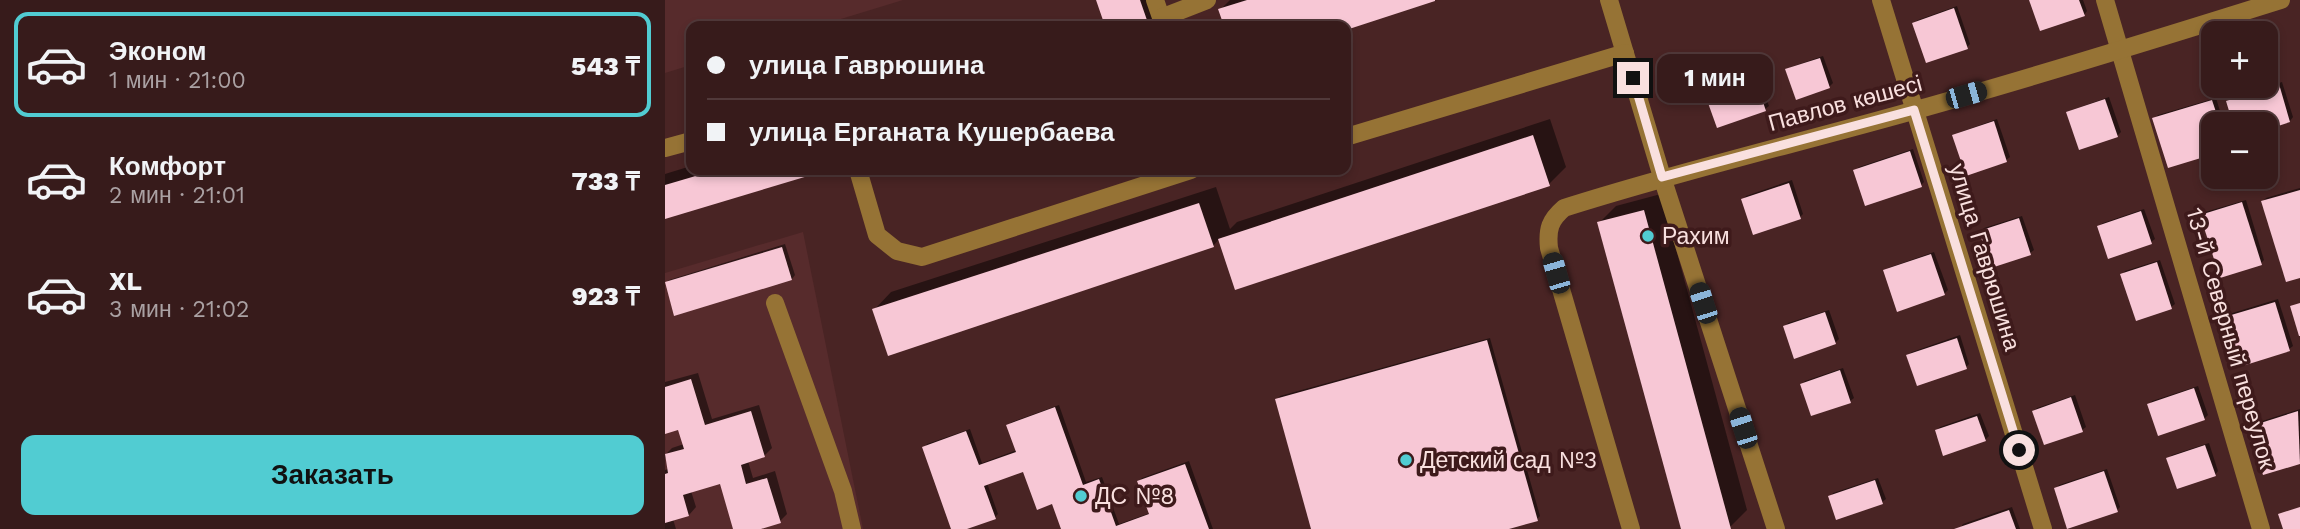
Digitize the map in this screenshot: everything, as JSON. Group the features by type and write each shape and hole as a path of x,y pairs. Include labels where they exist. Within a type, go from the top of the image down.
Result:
{"street":[{"path":"1155,0 1163,21"},
{"path":"1165,21 1207,0"},
{"path":"1609,0 1662,177 1776,529"},
{"name":"улица Гаврюшина","path":"1881,0 2043,529"},
{"name":"13-й Северный переулок","path":"2105,0 2261,529"},
{"name":"Павлов көшесі","path":"1631,529 1549,248 1547,231 1552,218 1564,208 1662,177 1914,110 2121,50 2281,0"},
{"path":"1351,135 1625,53"},
{"path":"665,148 686,142"},
{"path":"859,175 877,235 897,251 922,257 1176,175"},
{"path":"775,303 843,491 852,529"}],"shaded area":[{"path":"665,0 903,0 834,21 686,21 686,67 665,73"},
{"path":"803,232 863,529 665,529 665,273"}],"building":[{"path":"1096,0 1140,0 1147,21 1103,21"},
{"path":"1247,0 1435,0 1351,28 1351,21 1222,21 1218,9"},
{"path":"2029,0 2079,0 2085,16 2040,31"},
{"path":"1954,8 1968,49 1926,63 1912,23"},
{"path":"1820,58 1830,88 1796,100 1785,69"},
{"path":"1753,72 1766,111 1717,128 1703,89"},
{"path":"2278,84 2290,122 2278,126 2278,112 2229,112 2226,101 2235,98 2278,98"},
{"path":"2105,99 2118,137 2079,150 2066,112"},
{"path":"2212,100 2216,112 2201,112 2201,158 2168,168 2152,118"},
{"path":"1994,121 2007,162 1966,176 1952,135"},
{"path":"1533,135 1550,186 1235,290 1218,239"},
{"path":"1910,151 1922,187 1865,206 1853,170"},
{"path":"699,175 811,175 665,219 665,185"},
{"path":"1789,183 1801,219 1753,235 1741,199"},
{"path":"2300,190 2300,278 2286,282 2261,201"},
{"path":"2242,202 2262,265 2220,278 2200,215"},
{"path":"1199,203 1214,247 888,356 872,309"},
{"path":"1644,210 1731,529 1681,529 1597,222"},
{"path":"2141,211 2152,244 2108,259 2097,226"},
{"path":"2019,218 2031,255 1991,268 1979,231"},
{"path":"782,247 792,280 674,316 665,282"},
{"path":"1931,254 1945,295 1897,312 1883,270"},
{"path":"2157,262 2172,309 2136,321 2120,274"},
{"path":"2275,302 2290,351 2236,368 2221,318"},
{"path":"2300,303 2300,336 2299,336 2290,306"},
{"path":"1825,312 1836,344 1794,359 1783,326"},
{"path":"1957,338 1967,369 1917,386 1906,355"},
{"name":"Детский сад №3","path":"1487,340 1538,521 1509,529 1311,529 1275,399"},
{"path":"1840,370 1851,403 1811,416 1800,384"},
{"path":"691,379 705,425 751,411 765,457 741,465 746,484 767,478 781,523 761,529 733,529 720,484 683,495 689,516 665,523 665,474 668,473 665,454 684,449 678,430 665,434 665,387"},
{"path":"2194,388 2205,420 2158,436 2147,404"},
{"path":"2071,397 2083,432 2044,445 2032,411"},
{"path":"1055,407 1083,485 1099,479 1116,526 1149,514 1137,481 1185,464 1209,529 1061,529 1052,504 1037,510 1023,472 984,486 996,519 967,529 951,529 922,447 966,431 979,465 1016,452 1006,425"},
{"path":"2298,411 2300,464 2263,475 2248,427"},
{"path":"1977,416 1986,441 1943,456 1935,430"},
{"path":"2205,445 2216,476 2177,489 2166,458"},
{"path":"2104,471 2118,512 2067,529 2054,488"},
{"path":"1875,480 1883,504 1836,520 1828,496"},
{"path":"2300,507 2300,529 2283,529 2278,514"},
{"path":"2009,510 2016,529 1954,529"}],"place":[{"name":"Рахим","path":"1648,236"},
{"name":"Детский сад №3","path":"1406,460"},
{"name":"ДС №8","path":"1081,496"}],"route":[{"path":"1633,78 1662,177 1914,110 2019,450"}]}
